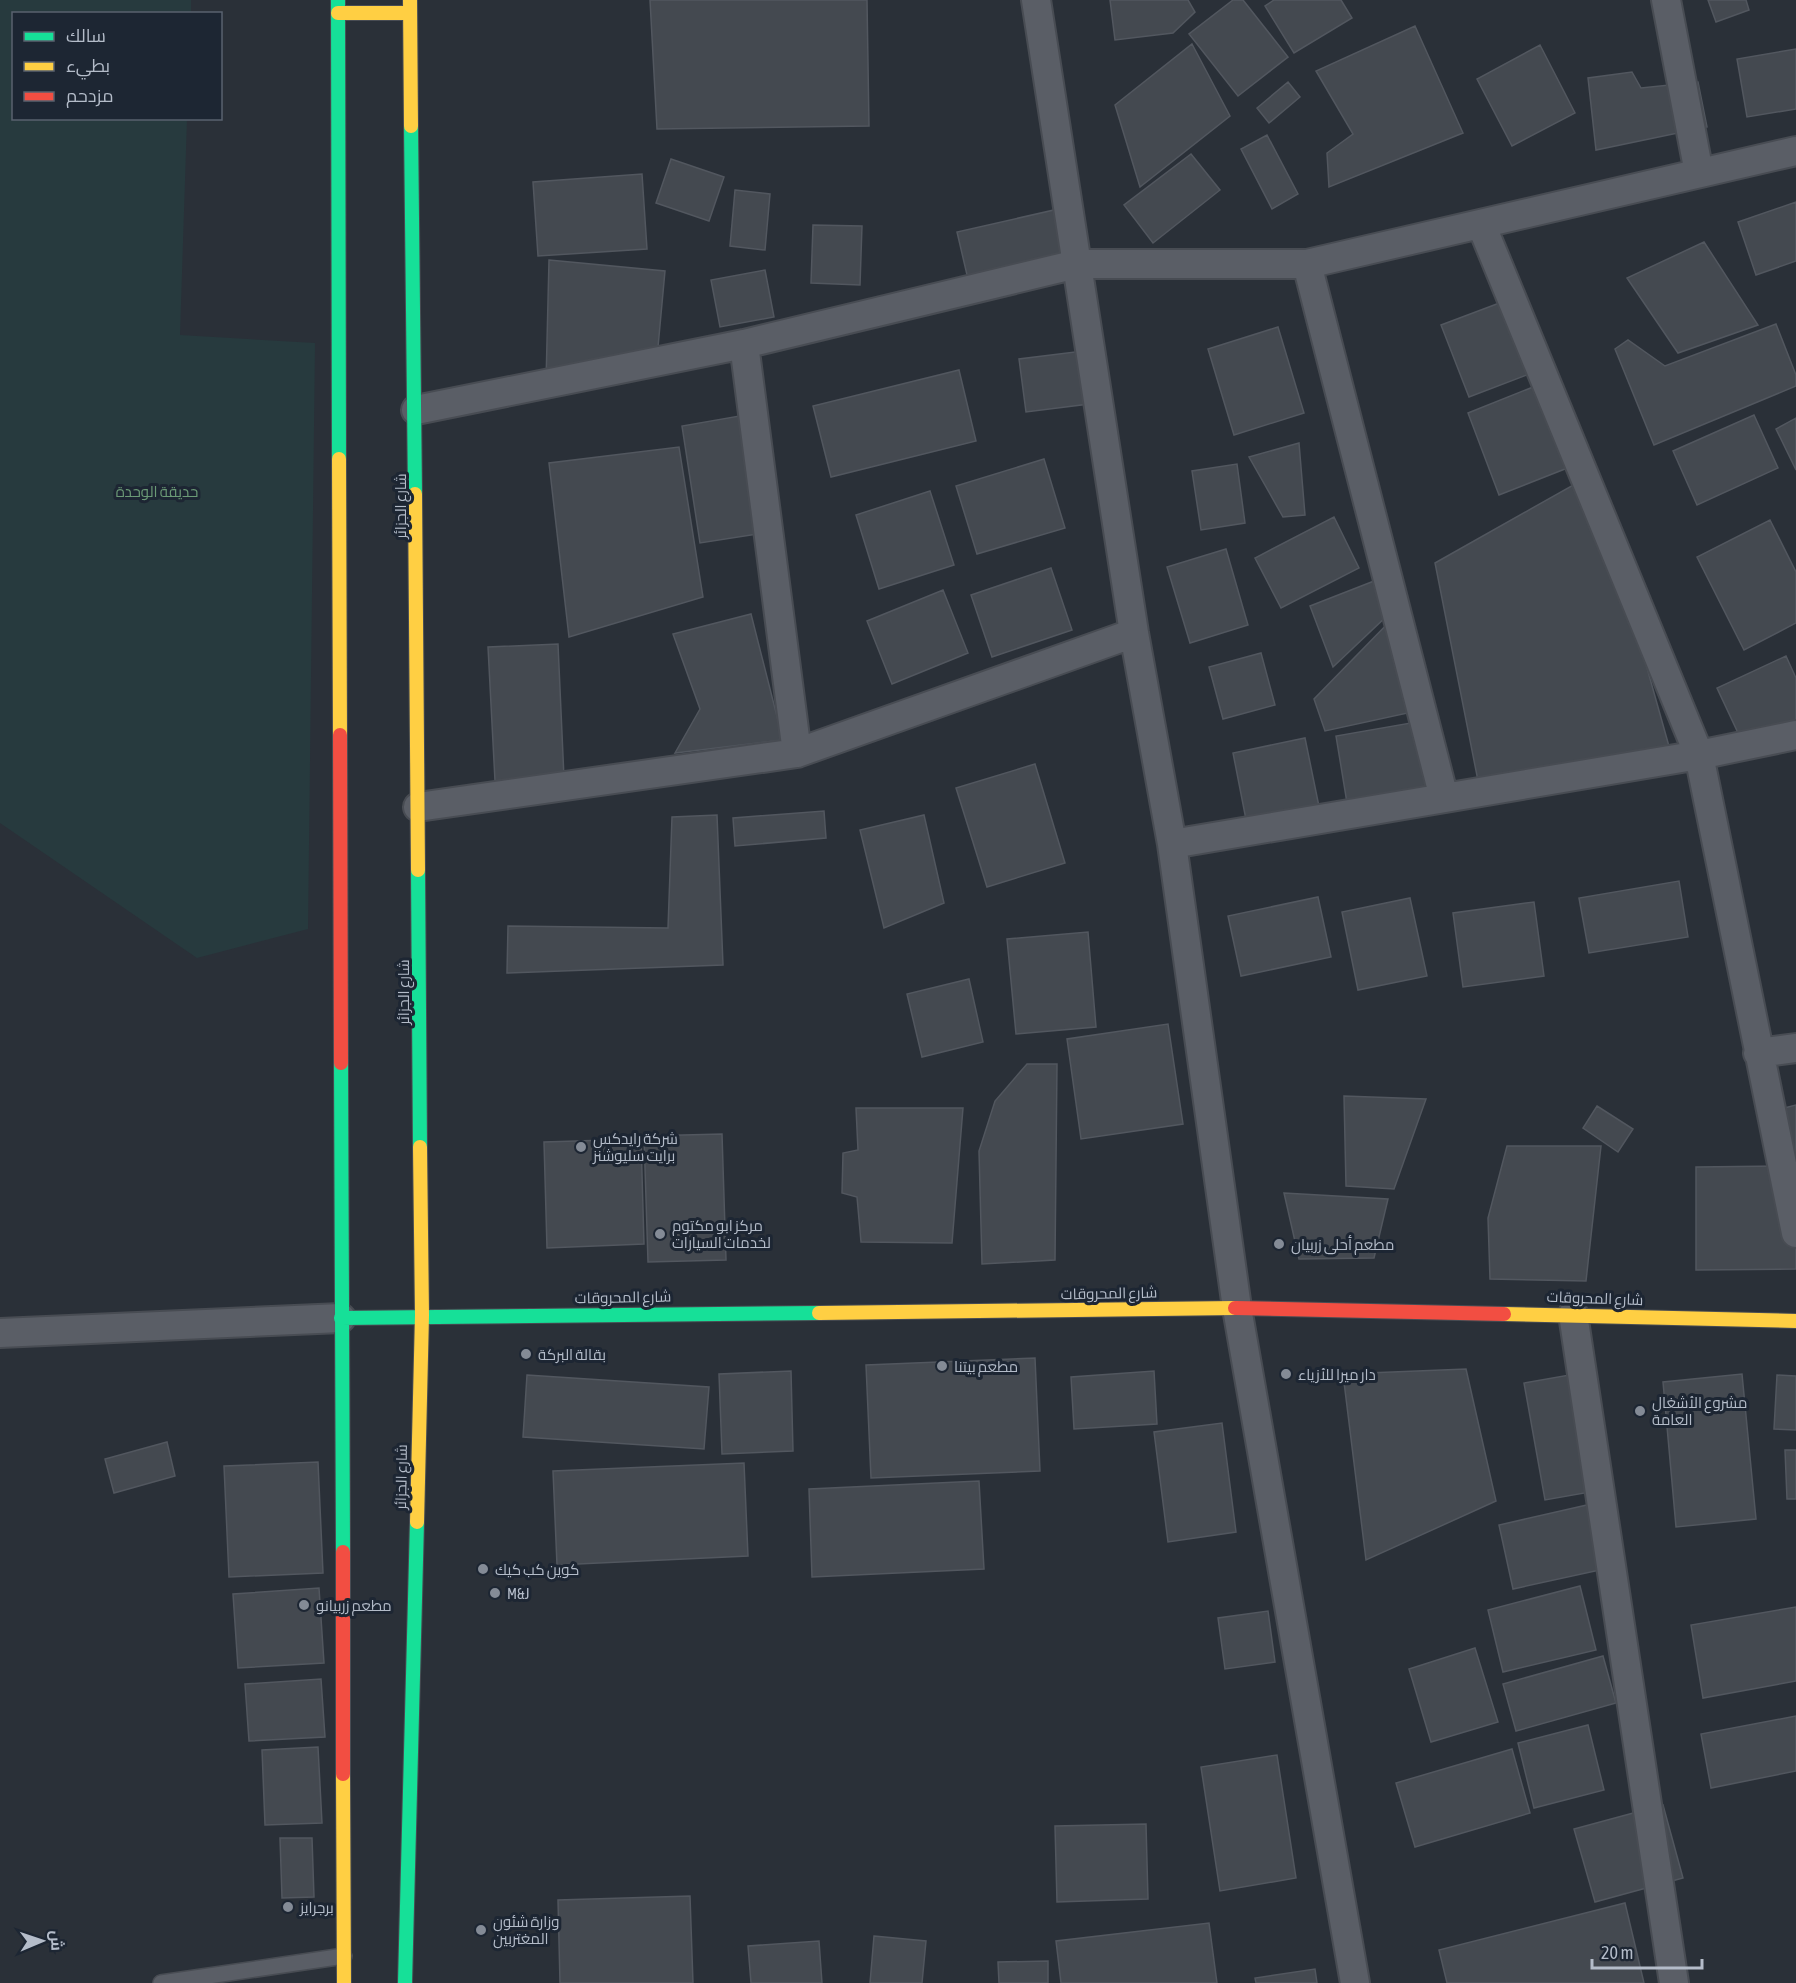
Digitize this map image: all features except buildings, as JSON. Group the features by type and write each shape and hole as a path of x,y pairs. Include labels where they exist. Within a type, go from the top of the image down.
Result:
{"main road":[{"path":"344,1983 338,6 410,7"},
{"name":"شارع الجزائر","path":"405,1983 422,1315 416,410 410,7"},
{"name":"شارع المحروقات","path":"341,1318 422,1315 1237,1308 1573,1314 1796,1321"}],"street":[{"path":"1036,0 1134,633 1172,844 1237,1308 1355,1983"},
{"path":"1666,0 1699,173"},
{"path":"416,410 744,344 1077,264 1307,264 1796,151"},
{"path":"1481,224 1699,755 1796,1233"},
{"path":"1307,264 1444,798"},
{"path":"744,344 797,753"},
{"path":"418,807 797,753 1134,633"},
{"path":"1172,844 1699,755 1796,735"},
{"path":"1758,1053 1796,1048"},
{"path":"1573,1314 1674,1983"},
{"path":"0,1334 341,1318"}],"lane":[{"path":"161,1983 257,1976 344,1956"}],"green space":[{"name":"حديقة الوحدة","path":"0,0 191,0 191,12 12,12 12,120 187,120 180,335 315,343 308,929 197,958 0,823"}],"traffic: fast":[{"path":"338,0 339,459"},
{"path":"411,126 415,494"},
{"path":"418,870 420,1147"},
{"path":"341,1063 343,1552"},
{"path":"341,1318 819,1313"},
{"path":"405,1983 417,1522"}],"traffic: slow":[{"path":"410,0 411,126"},
{"path":"338,13 410,13"},
{"path":"339,459 340,735"},
{"path":"415,494 418,870"},
{"path":"417,1522 422,1315 420,1147"},
{"path":"819,1313 1235,1308"},
{"path":"1504,1314 1796,1321"},
{"path":"343,1774 344,1983"}],"traffic: jam":[{"path":"340,735 341,1063"},
{"path":"1235,1308 1504,1314"},
{"path":"343,1552 343,1774"}],"place":[{"name":"شركة رايدكس برايت سليوشنز","path":"581,1147"},
{"name":"مركز ابو مكتوم لخدمات السيارات","path":"660,1234"},
{"name":"مطعم أحلى زربيان","path":"1279,1244"},
{"name":"بقالة البركة","path":"526,1354"},
{"name":"مطعم بيتنا","path":"942,1366"},
{"name":"دار ميرا للأزياء","path":"1286,1374"},
{"name":"مشروع الأشغال العامة","path":"1640,1411"},
{"name":"كوين كب كيك","path":"483,1569"},
{"name":"M&J","path":"495,1593"},
{"name":"مطعم زربيانو","path":"304,1605"},
{"name":"برجرايز","path":"288,1907"},
{"name":"وزارة شئون المغتربين","path":"481,1930"}]}
